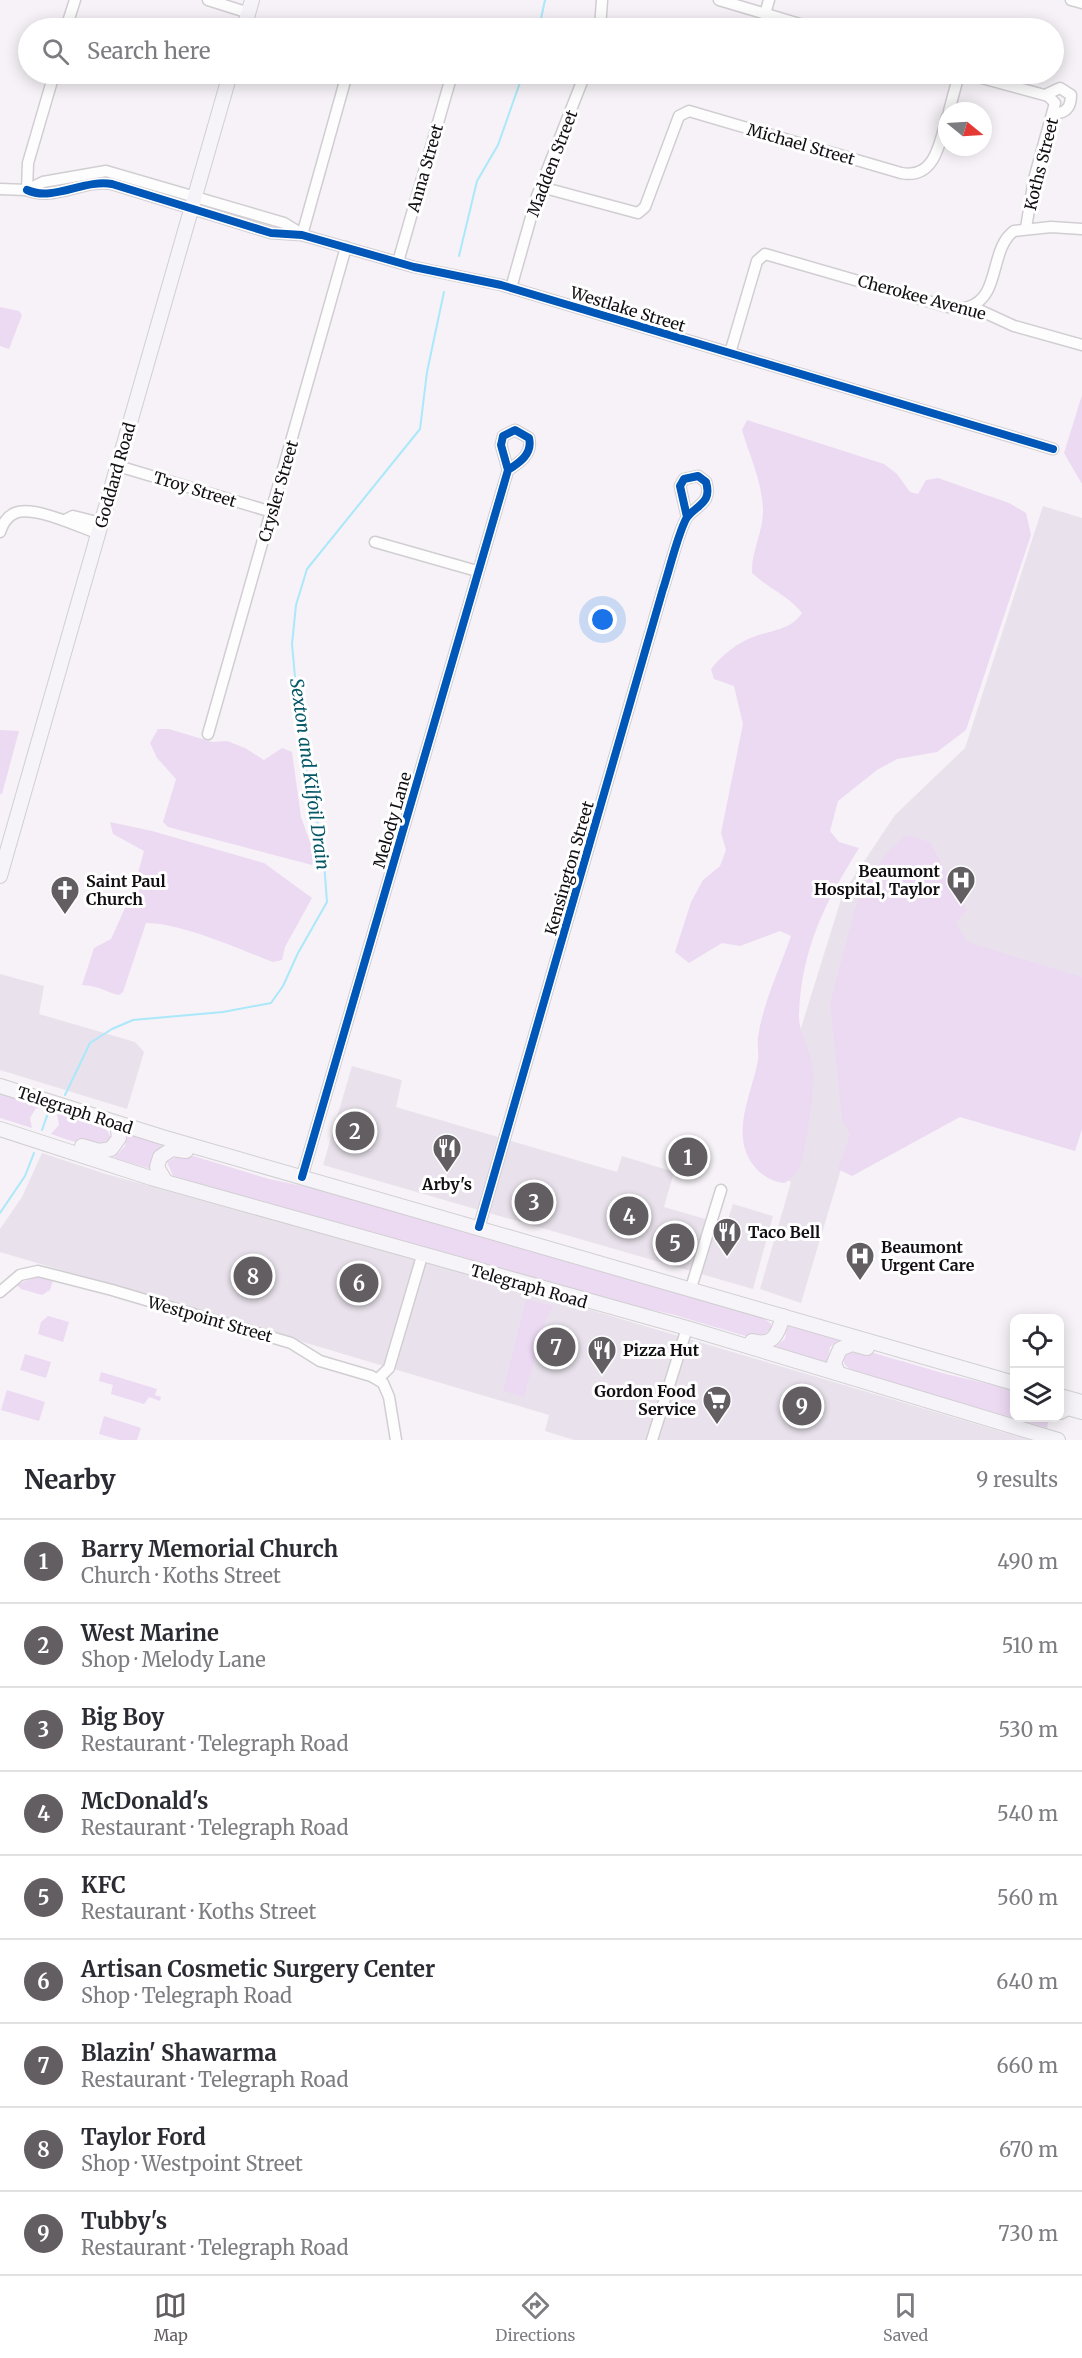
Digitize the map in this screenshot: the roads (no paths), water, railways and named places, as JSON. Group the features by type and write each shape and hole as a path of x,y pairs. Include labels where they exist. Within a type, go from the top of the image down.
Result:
{"main road":[{"path":"247,18 251,3"},
{"name":"Goddard Road","path":"0,876 227,84"},
{"name":"Telegraph Road","path":"0,1086 117,1123 1010,1382"},
{"path":"0,1121 99,1151 116,1144 119,1130 117,1123"},
{"name":"Telegraph Road","path":"0,1129 166,1182 422,1256 687,1328 1059,1440"},
{"path":"166,1182 159,1173 158,1162 160,1157 172,1149 276,1177 321,1182"},
{"path":"621,1311 641,1310 659,1314 758,1343 767,1343 776,1337 783,1316"},
{"path":"838,1373 834,1363 837,1353 844,1345 852,1344 942,1369 974,1371"},
{"path":"1064,1397 1082,1402"},
{"path":"1064,1410 1068,1408 1082,1412"},
{"path":"1055,1422 1054,1427 1059,1440"}],"street":[{"path":"69,18 75,0"},
{"path":"208,0 251,3"},
{"path":"601,18 602,0"},
{"path":"719,0 779,18"},
{"path":"765,14 769,0"},
{"path":"1071,0 1082,3"},
{"path":"27,190 28,163 51,84"},
{"path":"302,235 344,84"},
{"name":"Anna Street","path":"398,262 450,84"},
{"name":"Madden Street","path":"511,288 541,187 581,84"},
{"path":"951,102 956,84"},
{"path":"1001,84 1049,98 1060,88 1071,95 1069,107 1065,111 1053,113"},
{"name":"Koths Street","path":"965,308 979,303 986,293 1005,239 1014,231 1026,228 1034,179 1053,113 1049,98"},
{"name":"Michael Street","path":"541,187 634,214 642,211 679,116 684,112 901,173 919,173 934,159 938,146"},
{"name":"Westlake Street","path":"0,189 27,190 36,194 45,194 105,183 194,203 271,232 302,235 398,262 511,288 1053,449"},
{"path":"1026,228 1082,229"},
{"name":"Crysler Street","path":"208,734 346,247"},
{"name":"Cherokee Avenue","path":"730,353 756,261 761,255 769,254 948,307 977,309 1014,326 1082,345"},
{"name":"Troy Street","path":"118,466 272,512"},
{"name":"Melody Lane","path":"302,1177 508,470"},
{"path":"0,532 6,520 21,511 65,520 72,525 100,528"},
{"name":"Kensington Street","path":"479,1227 663,589 687,517"},
{"path":"375,542 477,571"},
{"path":"691,1288 721,1190"},
{"path":"396,1440 388,1392 378,1379 389,1368 422,1256"},
{"name":"Westpoint Street","path":"0,1292 20,1275 38,1271 277,1338 291,1343 320,1361 378,1379"},
{"path":"652,1440 687,1328"}],"waterway":[{"name":"Sexton and Kilfoil Drain","path":"541,18 545,0"},
{"name":"Sexton and Kilfoil Drain","path":"459,256 477,181 498,145 519,84"},
{"name":"Sexton and Kilfoil Drain","path":"65,1095 90,1043 112,1029 133,1020 223,1012 271,1003 283,986 298,953 327,902 323,849 305,763 297,699 292,644 296,605 307,569 420,429 427,372 444,292"},
{"name":"Sexton and Kilfoil Drain","path":"42,1130 48,1113"},
{"name":"Sexton and Kilfoil Drain","path":"0,1213 25,1176 34,1153"}],"place":[{"name":"Beaumont Hospital, Taylor","path":"961,906"},
{"name":"Saint Paul Church","path":"65,916"},
{"name":"West Marine","path":"355,1131"},
{"name":"Barry Memorial Church","path":"688,1157"},
{"name":"Arby's","path":"447,1174"},
{"name":"Big Boy","path":"534,1202"},
{"name":"McDonald's","path":"629,1216"},
{"name":"KFC","path":"675,1243"},
{"name":"Taco Bell","path":"727,1258"},
{"name":"Taylor Ford","path":"253,1276"},
{"name":"Beaumont Urgent Care","path":"860,1282"},
{"name":"Artisan Cosmetic Surgery Center","path":"359,1283"},
{"name":"Blazin' Shawarma","path":"556,1347"},
{"name":"Pizza Hut","path":"602,1376"},
{"name":"Tubby's","path":"802,1406"},
{"name":"Gordon Food Service","path":"717,1426"}]}
